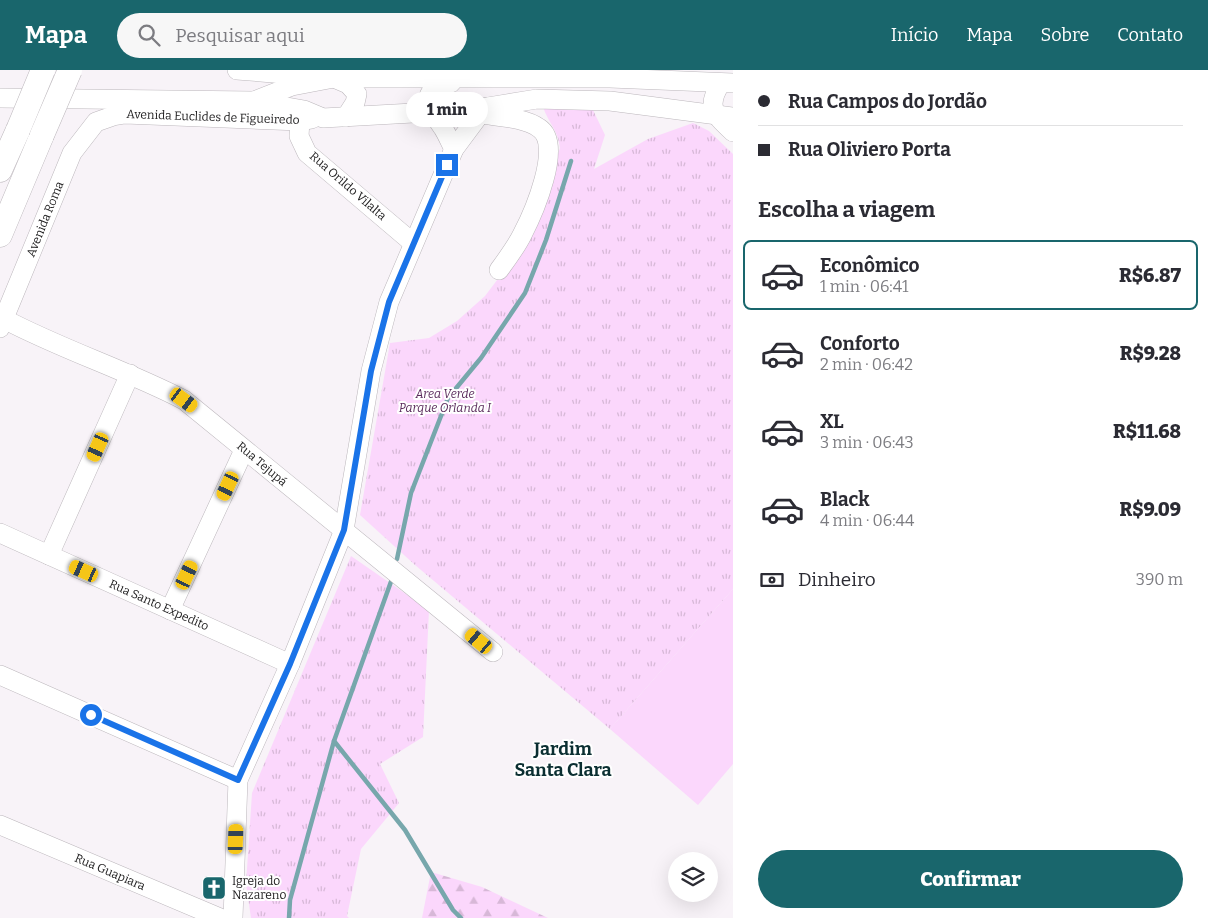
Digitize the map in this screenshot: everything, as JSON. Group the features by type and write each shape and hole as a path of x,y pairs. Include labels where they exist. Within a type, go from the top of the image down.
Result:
{"main road":[{"path":"0,170 43,70"},
{"path":"0,236 70,70"}],"street":[{"name":"Avenida Euclides de Figueiredo","path":"237,70 334,78 467,79 492,74 659,75 727,83"},
{"name":"Avenida Euclides de Figueiredo","path":"252,101 292,86 334,78"},
{"path":"334,78 348,84 357,94 355,103 346,117"},
{"path":"454,149 444,129 431,112 428,100 429,94 438,85 467,79"},
{"path":"727,83 712,101 725,117 733,132"},
{"path":"0,98 252,101"},
{"name":"Avenida Euclides de Figueiredo","path":"104,119 125,114 300,120 484,110 537,99 610,101 725,117"},
{"name":"Avenida Euclides de Figueiredo","path":"252,101 304,110 323,118"},
{"path":"233,918 238,780 290,664 344,530 371,371 389,302 454,149 484,110 540,128 546,136 550,153 536,204 522,236 500,270"},
{"name":"Avenida Roma","path":"2,324 72,153 88,130 104,119"},
{"name":"Rua Orildo Vilalta","path":"300,120 299,136 307,153 413,243"},
{"name":"Rua Tejupá","path":"2,324 130,374 184,400 209,418 244,450 493,652"},
{"path":"49,556 130,374"},
{"path":"170,610 244,450"},
{"name":"Rua Santo Expedito","path":"0,533 290,664"},
{"path":"0,675 238,780"},
{"name":"Rua Guapiara","path":"0,825 220,918"}],"green space":[{"name":"Area Verde Parque Orlanda I","path":"572,100 593,110 605,135 594,169 648,139 693,123 709,131 733,154 733,589 610,729 415,565 360,515 390,343 429,338 457,321 485,296 529,238 560,148 557,136 543,107"},
{"path":"351,556 429,610 423,737 380,764 399,803 361,849 347,916 349,918 251,918 246,884 252,793"},
{"path":"733,589 733,764 698,805 610,729"},
{"path":"431,872 482,887 548,918 422,918"}],"waterway":[{"path":"397,559 411,493 448,398 481,358 525,293 546,240 571,161"},
{"path":"289,918 290,900 334,741 393,576"},
{"path":"334,741 405,830 453,910 461,918"}],"place":[{"name":"Igreja do Nazareno","path":"214,888"}],"district":[{"name":"Jardim Santa Clara","path":"563,760"}],"route":[{"path":"91,715 238,780 290,664 344,530 371,371 389,302 447,165"}]}
